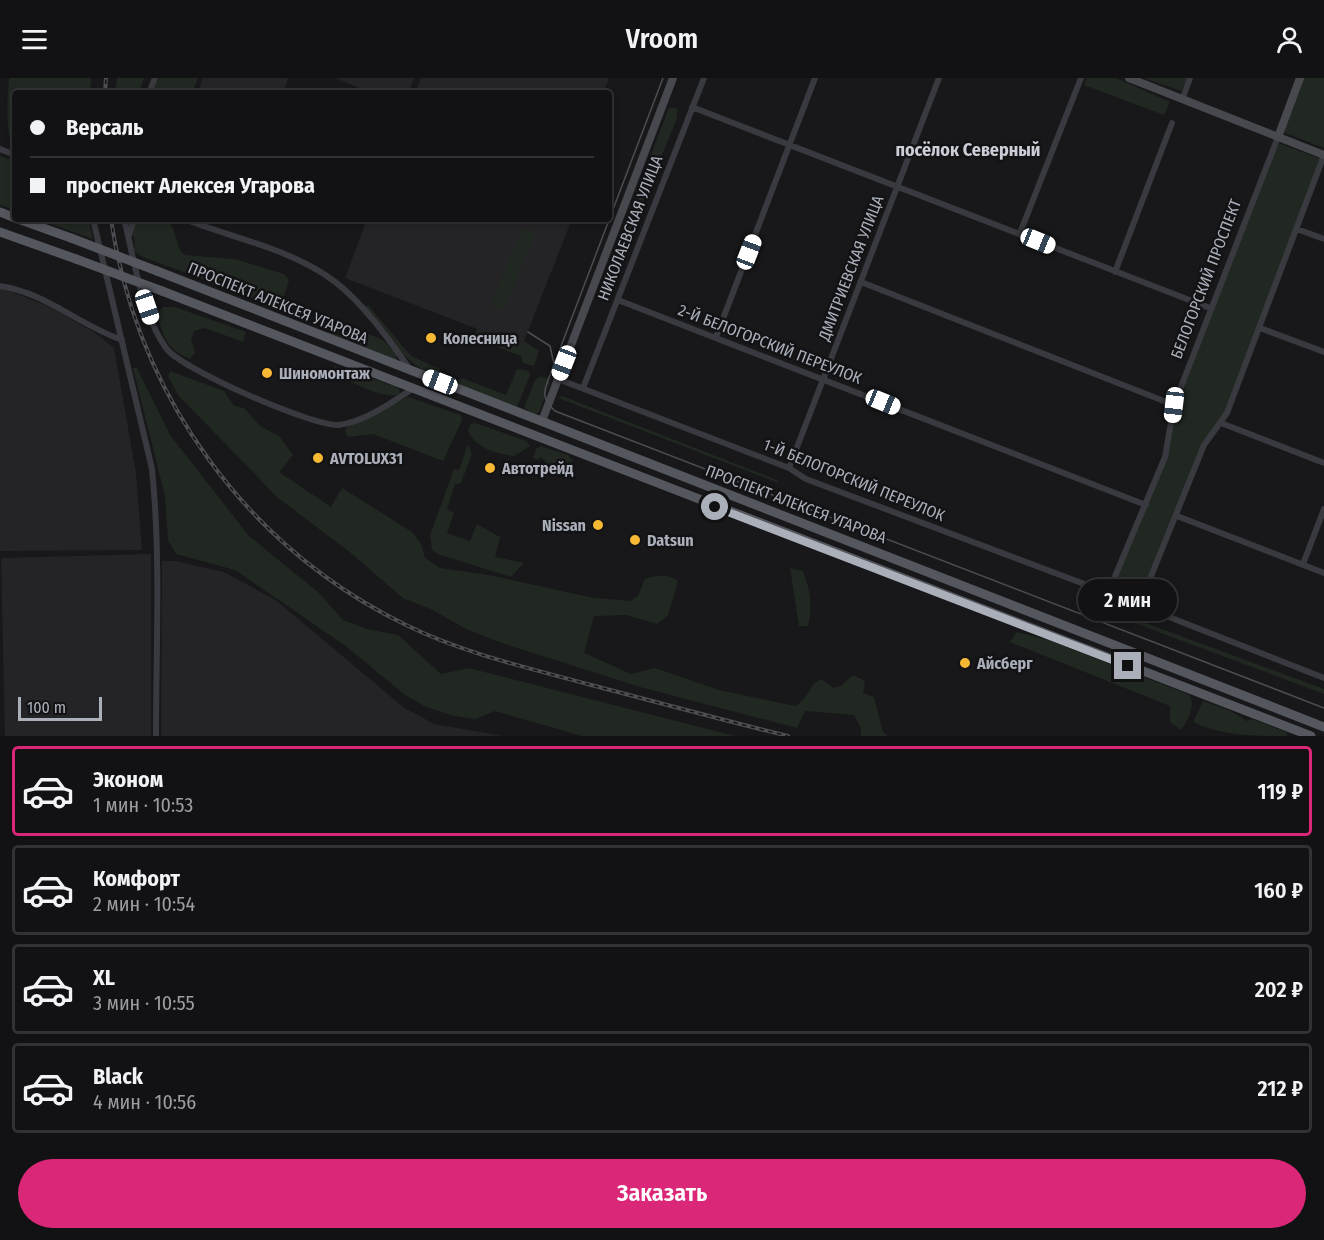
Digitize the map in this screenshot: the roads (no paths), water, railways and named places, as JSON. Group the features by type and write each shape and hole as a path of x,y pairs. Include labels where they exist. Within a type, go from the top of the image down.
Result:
{"main road":[{"name":"НИКОЛАЕВСКАЯ УЛИЦА","path":"542,422 673,78"},
{"path":"1129,78 1324,155"},
{"name":"БЕЛОГОРСКИЙ ПРОСПЕКТ","path":"1278,137 1300,78"},
{"name":"ПРОСПЕКТ АЛЕКСЕЯ УГАРОВА","path":"28,222 1324,727"},
{"name":"ПРОСПЕКТ АЛЕКСЕЯ УГАРОВА","path":"0,232 162,291 536,438 1311,736"},
{"path":"536,438 542,422"},
{"path":"1164,679 1169,667"}],"street":[{"name":"НИКОЛАЕВСКАЯ УЛИЦА","path":"583,388 704,78"},
{"path":"716,337 815,78"},
{"name":"ДМИТРИЕВСКАЯ УЛИЦА","path":"789,468 939,78"},
{"path":"1020,233 1081,78"},
{"path":"1182,100 1190,78"},
{"path":"692,107 1210,308"},
{"path":"1115,272 1172,123"},
{"name":"БЕЛОГОРСКИЙ ПРОСПЕКТ","path":"1108,593 1165,457 1174,405 1278,137"},
{"path":"1139,606 1204,445 1221,423 1260,328 1324,155"},
{"path":"94,222 152,469 155,502 156,736"},
{"path":"125,222 137,276 153,323 168,351 195,370 318,423 341,424 360,418 412,389"},
{"path":"129,241 129,230 133,222"},
{"name":"ПРОСПЕКТ АЛЕКСЕЯ УГАРОВА","path":"192,222 297,260 334,281 356,302 412,372"},
{"path":"1297,230 1324,239"},
{"path":"861,282 1174,405"},
{"path":"0,286 23,290 106,334 122,340"},
{"name":"2-Й БЕЛОГОРСКИЙ ПЕРЕУЛОК","path":"618,300 1146,505"},
{"path":"1260,328 1324,352"},
{"name":"1-Й БЕЛОГОРСКИЙ ПЕРЕУЛОК","path":"558,379 789,468 806,479 1108,593 1324,678"},
{"path":"1221,423 1324,463"},
{"path":"1303,564 1324,508"},
{"path":"1177,516 1324,573"}],"tram line":[{"path":"612,213 663,78"},
{"path":"608,222 546,387 546,398 555,411 1324,708"},
{"path":"528,332 550,346 554,364"}],"railway":[{"path":"105,90 106,78"},
{"path":"112,222 125,284 146,346 174,404 208,459 249,509 296,553 348,592 406,625 451,644 521,666 788,736"}],"place":[{"name":"Колесница","path":"431,338"},
{"name":"Шиномонтаж","path":"267,373"},
{"name":"AVTOLUX31","path":"318,458"},
{"name":"Автотрейд","path":"490,468"},
{"name":"Nissan","path":"598,525"},
{"name":"Datsun","path":"635,540"},
{"name":"Айсберг","path":"965,663"}],"district":[{"name":"посёлок Северный","path":"968,150"}]}
